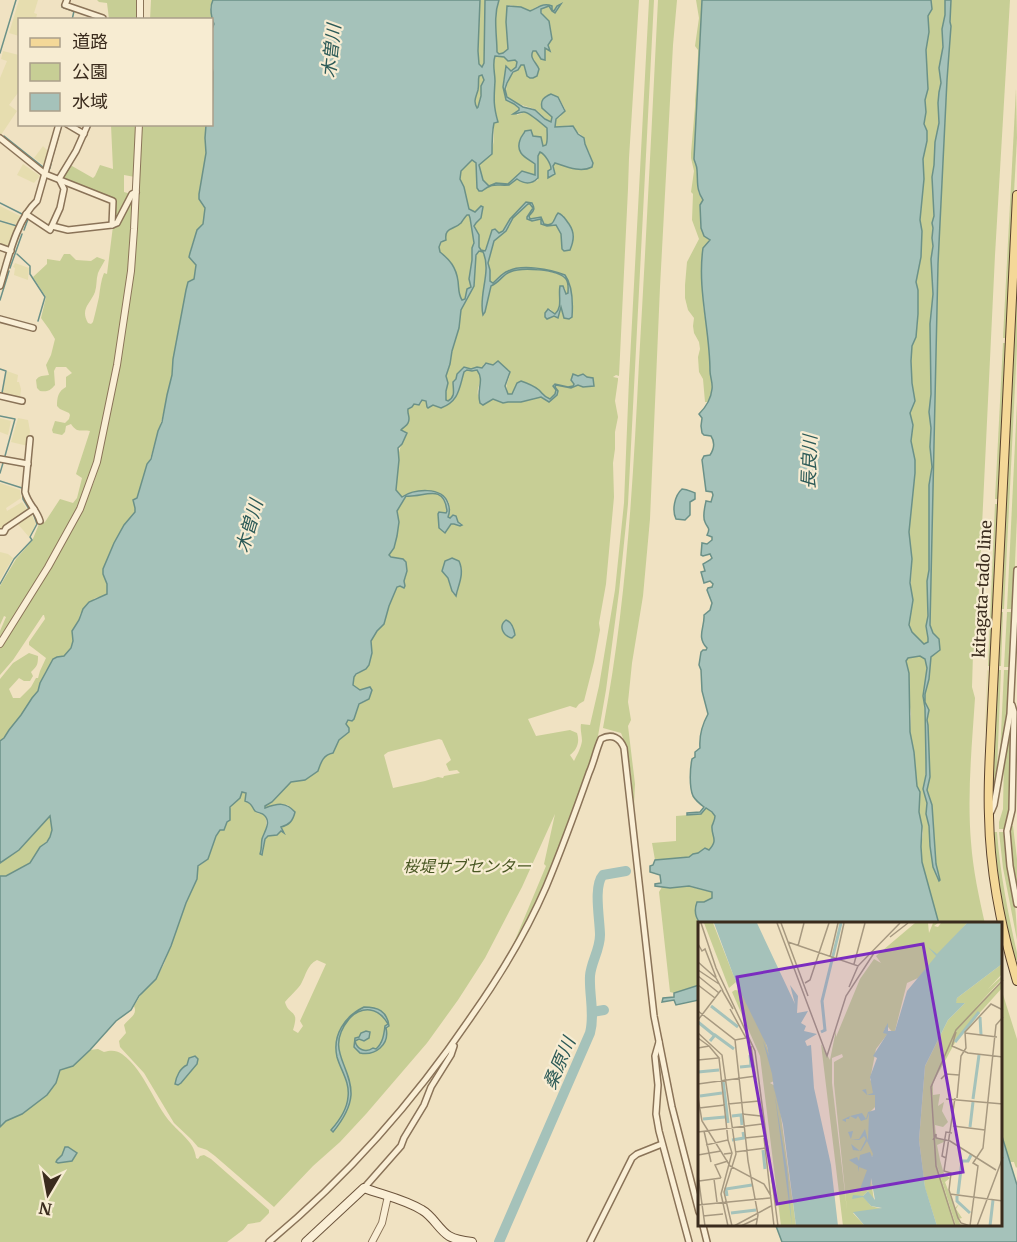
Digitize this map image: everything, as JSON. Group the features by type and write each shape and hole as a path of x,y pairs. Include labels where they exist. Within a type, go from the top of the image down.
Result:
{"main road":[{"name":"kitagata-tado line","path":"1017,195 988,816 993,868 1002,920 1017,981"},
{"path":"306,1242 364,1188 400,1199 424,1211 446,1234 472,1242"}],"street":[{"path":"67,0 65,5 103,18"},
{"path":"140,0 140,18"},
{"path":"0,286 26,214 37,201 58,126"},
{"path":"71,126 84,134"},
{"path":"59,179 87,126"},
{"path":"0,644 48,567 75,518 97,462 123,332 131,271 139,126"},
{"path":"0,138 45,174 113,201 112,225"},
{"path":"26,214 50,230 60,208 64,189 59,179"},
{"path":"52,226 69,230 112,225 117,222 132,194 136,192"},
{"path":"0,247 11,251"},
{"path":"0,319 33,328"},
{"path":"0,396 22,401"},
{"path":"30,439 25,492 40,522"},
{"path":"0,459 28,464"},
{"path":"0,532 4,532 6,528 34,510"},
{"path":"1017,570 1011,810 1007,831 1017,904"},
{"path":"988,816 994,805 1014,700"},
{"path":"269,1242 296,1220 374,1142 404,1108 457,1039 501,973 527,926 546,888 590,772 598,744 601,738 609,736 618,738 624,748 654,1016 672,1107 698,1208"},
{"path":"1008,823 1017,825"},
{"path":"364,1188 401,1146 457,1039"},
{"path":"659,1040 655,1056 658,1085 656,1114 689,1242"},
{"path":"590,1242 632,1158 662,1144"},
{"path":"372,1242 382,1223 388,1197"},
{"path":"703,1227 707,1242"}],"shaded area":[{"path":"19,0 38,0 34,13 37,14 36,18 18,18 18,36 9,33"},
{"path":"3,51 18,55 18,93 9,105 17,111 1,135 0,78 7,61 1,59"},
{"path":"43,146 49,152 45,166 34,158"},
{"path":"23,164 40,176 34,183 17,175"},
{"path":"0,206 22,217 18,225 0,220"},
{"path":"0,222 18,227 9,248 0,246"},
{"path":"15,263 29,268 28,280 14,275"},
{"path":"7,371 18,375 20,398 2,394"},
{"path":"0,418 11,421 8,435 0,432"},
{"path":"18,418 28,420 30,431 28,446 11,442"},
{"path":"0,483 20,490 21,498 6,508 7,511 22,502 28,511 0,531"},
{"path":"31,513 36,524 29,537 17,523"},
{"path":"0,552 13,558 0,580"},
{"path":"987,670 991,671 987,747 985,724"}],"green space":[{"path":"97,0 137,0 137,18 109,18 107,3"},
{"path":"151,0 213,0 210,8 212,18 150,18"},
{"path":"480,0 485,0 483,67 479,64 478,51"},
{"name":"桜堤サブセンター","path":"499,0 639,0 619,376 613,377 618,378 615,401 618,417 613,463 614,497 600,630 584,701 576,708 570,706 528,719 536,736 570,730 577,733 577,746 570,755 574,761 582,741 581,724 590,725 615,590 624,503 649,0 654,0 628,504 619,592 598,736 588,771 543,886 513,945 546,866 544,864 555,814 522,887 485,958 458,1000 427,1043 366,1114 274,1207 215,1156 198,1147 174,1123 144,1073 120,1047 119,1041 126,1033 124,1025 134,1014 134,1006 142,993 156,979 164,964 197,879 198,867 208,859 216,836 220,830 224,830 230,818 231,806 243,791 246,793 247,802 251,803 257,813 265,815 263,853 265,839 268,836 284,832 281,827 286,826 290,808 288,805 276,804 265,808 265,806 272,802 291,782 318,771 325,757 332,753 339,740 349,732 347,721 356,708 364,702 360,690 353,685 354,677 369,665 372,653 371,641 385,620 397,587 406,577 405,562 389,555 394,548 397,536 399,522 397,511 406,496 432,493 442,497 447,511 438,514 439,528 445,533 451,524 460,526 462,524 453,515 448,517 450,507 448,500 442,495 435,492 417,491 402,497 396,490 400,448 406,436 401,430 408,424 408,409 414,404 421,404 422,401 426,401 428,407 433,405 441,408 447,405 455,398 464,372 467,370 477,370 479,374 478,395 483,405 493,399 503,403 521,402 541,397 549,402 556,396 557,389 555,387 556,385 571,388 578,385 594,386 593,378 583,374 578,376 573,374 571,381 573,386 555,384 554,388 556,393 550,399 524,383 517,383 512,394 508,394 506,386 509,370 498,361 493,365 484,364 482,368 464,368 453,381 452,396 448,401 446,400 447,372 459,328 461,310 474,286 478,252 483,251 486,263 482,312 484,315 491,286 507,273 515,270 540,270 562,276 567,281 568,293 566,294 565,288 559,289 559,309 555,314 547,309 545,317 558,318 561,307 563,316 572,317 573,310 569,281 560,273 523,267 507,271 493,283 490,281 490,270 487,263 494,241 528,204 533,207 527,218 532,221 541,219 541,223 549,226 556,225 561,234 562,249 567,222 563,215 550,225 544,224 541,217 530,219 529,216 534,207 532,203 526,202 510,219 503,231 499,233 495,229 491,233 485,251 481,250 479,235 474,226 481,218 483,208 481,206 473,212 469,209 460,179 461,171 472,160 476,163 477,188 482,191 496,184 509,185 517,179 530,183 538,180 540,152 550,165 549,174 555,163 590,154 585,139 572,126 555,127 556,119 565,109 559,98 550,94 543,98 544,110 552,116 552,122 536,110 513,101 506,93 511,76 521,65 524,65 526,73 537,76 539,69 532,58 532,53 536,51 541,59 545,48 550,51 548,45 552,39 549,25 541,9 549,6 555,13 561,4 554,11 551,6 548,5 530,11 510,5 507,8 508,49 499,54 497,53 496,13","holes":["448,559 459,561 461,574 457,594 453,594 448,578 442,571","439,739 442,740 451,760 446,764 449,771 457,770 460,773 393,788 384,755","317,960 326,964 300,1021 303,1026 298,1033 293,1030 295,1015 285,1002 300,986","188,1061 197,1064 181,1083 176,1079 183,1067 188,1064"]},
{"path":"658,0 677,0 660,287 650,519 643,596 628,702 631,720 628,726 635,784 634,806 629,759 621,733 603,728 623,591 631,500"},
{"path":"696,0 702,0 694,159 698,189 703,201 701,227 710,241 703,248 702,253 703,305 712,389 709,402 705,402 703,379 699,372 700,349 694,333 694,318 688,310 685,298 687,262 699,239 692,220 693,194 691,192 694,171 691,153 698,55 695,46 699,18"},
{"path":"931,0 945,0 945,15 939,68 941,83 938,103 939,123 932,177 934,216 931,259 933,294 930,324 929,412 932,467 929,485 929,571 926,626 928,642 924,644 912,632 909,625 912,559 909,532 915,473 911,441 913,425 910,413 915,401 911,361 918,314 916,282 921,257 920,220 927,131 924,124 928,89 926,50 928,16 932,9"},
{"path":"951,0 1010,0 976,651 973,654 972,687 975,698 970,770 970,824 975,873 985,922 938,922 922,862 923,833 919,812 920,792 917,786 910,732 911,714 906,661 908,658 920,656 925,658 927,668 923,696 926,761 924,793 927,803 930,846 937,878 932,805 927,790 930,777 927,720 929,713 925,694 931,657 940,650 938,639 930,625 938,264"},
{"path":"495,56 517,62 516,67 511,71 507,66 504,79 506,100 519,108 517,115 529,113 547,128 548,139 546,145 543,146 541,137 533,136 531,130 525,131 520,139 519,149 535,164 535,175 520,172 519,176 508,184 496,183 489,186 483,180 479,165 492,148 494,123 498,122 493,100"},
{"path":"482,75 484,80 477,108 475,99 479,76"},
{"path":"1016,89 1017,138 1006,338 1003,338"},
{"path":"111,126 137,126 135,177 124,175 124,192 131,194 115,222 114,199 62,178 68,166 93,178 100,165 113,169"},
{"path":"142,126 206,126 206,153 199,194 205,208 203,225 196,235 190,254 190,258 196,265 194,279 191,280 183,308 169,391 161,422 137,498 133,500 135,512 124,525 114,543 104,569 107,594 95,598 80,614 72,631 71,648 65,656 57,657 46,671 38,691 0,741 0,679 13,663 29,653 38,656 37,665 31,672 33,676 30,681 19,678 9,689 13,698 20,698 38,678 46,658 29,645 29,642 45,619 44,615 0,675 0,649 49,570 94,482 121,353 134,257"},
{"path":"134,195 129,265 117,352 95,460 79,506 48,563 0,639 0,631 6,617 4,616 0,625 0,586 16,559 32,541 39,524 45,522 60,499 73,503 77,498 82,478 76,474 90,431 77,430 71,424 66,426 62,435 53,433 55,421 65,423 69,419 69,413 60,409 57,403 60,393 66,387 66,377 72,373 66,367 56,367 55,385 45,391 37,388 37,378 49,375 46,365 55,339 41,318 46,297 33,277 47,264 47,259 60,261 64,254 70,254 76,260 91,261 97,257 105,260 98,273 95,292 85,310 88,323 91,324 103,276 104,273 107,274 113,226"},
{"path":"467,214 470,218 474,243 469,279 471,287 465,299 462,300 455,273 439,248 446,233 462,221"},
{"path":"1017,262 1017,346 1004,609 1000,609"},
{"path":"1003,343 1006,343 999,499 995,499"},
{"path":"1017,402 1017,517 1013,609 1007,609"},
{"path":"995,504 998,504 992,666 988,666"},
{"path":"1000,612 1003,612 1001,666 997,666"},
{"path":"1007,612 1013,612 1010,667 1004,667"},
{"path":"997,670 1001,670 997,771 991,804"},
{"path":"1004,670 1010,670 1008,711 1000,754"},
{"path":"1012,716 1009,810 1005,829 999,829 1003,809 1004,758"},
{"path":"706,808 715,816 712,829 715,838 712,847 708,850 704,848 698,854 689,857 655,860 652,843 676,841 676,816 701,814"},
{"path":"50,816 52,830 50,837 40,847 30,863 6,876 0,876 0,863 19,850"},
{"path":"1013,826 1017,859 1017,894 1008,833 1010,827"},
{"path":"992,832 997,832 1002,878 1017,960 1014,960 1007,928"},
{"path":"999,832 1005,832 1017,940 1003,868"},
{"path":"686,886 712,892 712,898 704,902 697,902 695,911 700,922 698,922 698,985 674,993 670,992 659,892 662,887"},
{"path":"1002,991 1017,1039 1017,1167 1014,1162 1010,1162 1002,1136"},
{"path":"90,1050 116,1051 130,1061 165,1116 190,1143 196,1158 204,1155 211,1159 269,1210 269,1213 260,1222 248,1224 227,1242 0,1242 0,1127 47,1095 56,1083 60,1070 73,1066","holes":["68,1147 77,1153 72,1161 58,1163 57,1160 64,1149"]}],"water":[{"name":"木曽川","path":"213,0 480,0 478,51 479,64 482,67 484,63 485,0 499,0 496,19 497,52 499,54 508,49 507,6 521,7 530,11 543,5 549,5 554,11 561,4 555,13 552,11 549,6 541,9 541,13 549,21 552,39 548,45 550,51 545,48 545,60 541,59 536,51 532,53 532,58 539,69 537,76 530,78 527,76 524,65 521,65 513,72 505,89 507,97 523,107 535,110 551,122 552,117 542,108 542,101 551,94 558,97 565,111 556,119 555,127 573,126 584,138 593,163 592,167 588,169 569,168 555,163 553,166 555,174 548,178 548,171 551,167 546,157 540,152 538,178 530,183 517,179 509,185 492,185 479,191 476,163 472,160 461,171 460,179 469,209 475,212 481,206 483,207 481,218 474,226 479,235 481,250 485,251 492,230 495,229 499,233 503,231 510,219 526,202 532,203 534,207 529,216 530,219 541,217 544,224 548,225 558,213 564,217 573,234 570,250 562,249 561,234 556,225 547,226 541,224 541,219 532,221 527,219 533,208 528,204 513,218 506,231 494,241 488,263 490,281 493,283 506,272 521,268 544,269 565,275 571,289 572,317 564,318 561,307 558,318 554,316 547,319 545,317 548,309 555,314 560,305 560,286 563,286 566,294 568,293 566,279 548,271 530,269 510,272 491,286 483,315 482,299 486,267 483,252 479,251 476,255 474,286 461,310 459,328 446,376 448,383 446,400 452,397 453,382 464,367 482,368 486,363 493,365 498,361 510,372 505,386 508,394 512,394 517,383 521,381 535,387 550,399 555,394 556,390 553,386 555,384 573,386 571,380 573,374 578,376 583,374 593,378 594,386 578,385 571,388 556,385 557,395 549,402 541,397 521,402 503,403 493,399 483,405 479,398 479,374 477,370 467,370 464,372 455,398 447,405 441,408 433,405 428,408 426,401 422,400 419,405 414,404 408,409 409,421 401,430 407,433 398,448 396,490 402,497 420,491 440,494 449,505 448,517 456,516 462,525 451,524 445,533 439,528 438,514 447,511 445,502 437,494 406,496 397,511 399,522 397,536 394,548 389,555 406,562 405,586 404,588 397,587 384,624 371,641 372,653 369,665 354,677 353,685 360,690 370,687 372,690 369,699 359,704 354,719 348,720 346,724 349,732 339,740 333,753 323,759 318,771 305,780 291,782 272,802 265,806 265,808 278,804 285,805 295,812 290,822 281,827 284,833 281,831 265,839 262,855 260,854 262,839 267,821 264,815 255,811 251,804 245,801 246,793 242,792 240,798 230,807 230,820 224,830 220,830 216,836 208,859 198,866 197,879 156,979 139,996 131,1010 116,1021 90,1050 73,1066 60,1070 56,1083 47,1095 0,1127 0,876 6,876 30,863 40,847 47,842 52,830 50,816 19,850 0,863 0,741 38,691 53,659 64,656 71,648 72,631 83,609 89,602 107,594 103,569 124,525 135,512 133,500 137,498 162,422 186,290 188,282 194,279 196,265 189,257 197,230 203,224 205,208 199,199 199,194 206,153 206,126 213,126 214,24 211,12","holes":["495,56 517,62 516,67 511,71 506,66 503,87 506,100 519,108 513,114 523,112 532,116 547,128 547,139 546,145 543,146 541,137 533,136 531,130 525,131 520,139 520,152 535,164 535,175 522,171 508,184 496,183 489,186 483,180 479,165 492,154 493,127 494,123 498,122 494,101","482,75 484,80 481,86 477,108 475,99 479,76","467,215 470,218 474,243 469,279 471,287 467,289 465,299 462,300 454,268 440,252 439,247 441,242 446,240 448,231 461,223"]},
{"name":"長良川","path":"702,0 931,0 932,9 928,16 929,32 926,50 928,89 924,124 927,141 923,159 921,257 916,282 918,314 911,361 915,401 910,413 913,425 911,441 915,473 909,532 912,559 910,583 913,600 909,625 912,632 924,644 928,642 926,626 929,570 929,485 932,467 929,412 930,324 933,294 931,259 934,216 932,177 939,123 938,103 941,83 939,68 943,47 945,0 951,0 938,264 930,625 933,633 939,639 940,650 931,657 925,694 925,702 929,710 927,720 930,777 927,790 932,805 939,881 933,867 926,814 927,803 923,789 926,761 923,696 927,668 925,659 920,656 908,658 906,661 909,673 910,732 917,786 920,792 922,862 938,922 699,922 696,913 697,902 704,902 712,898 712,892 689,886 670,888 655,886 661,883 660,875 650,872 650,866 655,860 689,857 705,848 709,850 714,840 712,826 715,816 712,812 706,808 701,814 687,815 687,813 700,812 704,807 693,796 690,772 692,759 700,748 701,731 708,714 699,665 701,652 707,648 702,640 702,632 704,615 710,610 712,603 707,590 713,584 710,581 704,583 701,572 705,571 703,564 712,558 710,554 701,555 702,543 707,544 712,540 712,537 707,535 709,529 704,520 704,514 706,501 711,502 713,495 712,492 706,491 702,460 704,456 710,455 714,445 711,436 702,433 702,418 699,414 706,406 712,387 702,279 703,248 710,240 704,236 701,228 700,205 703,200 698,189 694,159"},
{"path":"682,489 695,493 695,499 690,502 690,515 685,520 676,519 674,512 674,504"},
{"path":"452,558 459,561 461,566 456,596 448,578 442,571 445,561"},
{"path":"506,620 513,628 515,635 512,638 506,635 502,628"},
{"path":"698,985 698,1000 676,1005 674,1000 662,1002 663,998 674,997 674,993"},
{"path":"364,1007 378,1009 384,1013 389,1026 386,1028 386,1040 380,1048 371,1053 360,1053 354,1047 355,1038 366,1031 370,1032 369,1038 364,1041 359,1039 355,1041 360,1048 376,1049 380,1044 385,1026 388,1024 385,1019 373,1011 364,1010 356,1013 342,1030 339,1049 348,1075 351,1095 345,1115 333,1132 331,1130 340,1119 346,1106 348,1092 337,1057 336,1041 346,1021 357,1011"},
{"path":"195,1056 198,1059 197,1064 181,1083 175,1084 176,1078 182,1068 187,1065 189,1058"},
{"path":"1002,1136 1017,1185 1017,1242 782,1242 776,1227 1002,1227"},
{"path":"65,1147 77,1153 72,1161 56,1162 62,1155"}],"waterway":[{"path":"0,53 16,0"},
{"path":"63,4 62,7 73,11"},
{"path":"72,18 74,11"},
{"path":"53,155 61,126"},
{"path":"4,136 43,167"},
{"path":"50,168 52,159"},
{"path":"0,203 22,214"},
{"path":"24,230 28,219"},
{"path":"0,221 17,226"},
{"path":"10,268 22,234"},
{"path":"17,254 30,266 30,274 45,297 38,321"},
{"path":"0,300 9,271"},
{"path":"0,369 6,371 2,393"},
{"path":"0,416 15,419 5,456"},
{"path":"0,473 3,463"},
{"path":"0,481 22,488 23,499 29,509"},
{"path":"0,584 14,559 32,540 30,537 37,524 33,513"},
{"name":"桑原川","path":"499,1242 590,1033 592,1019 590,976 600,940 598,895 600,880 603,875 626,871"},
{"path":"592,1012 604,1010"}]}
